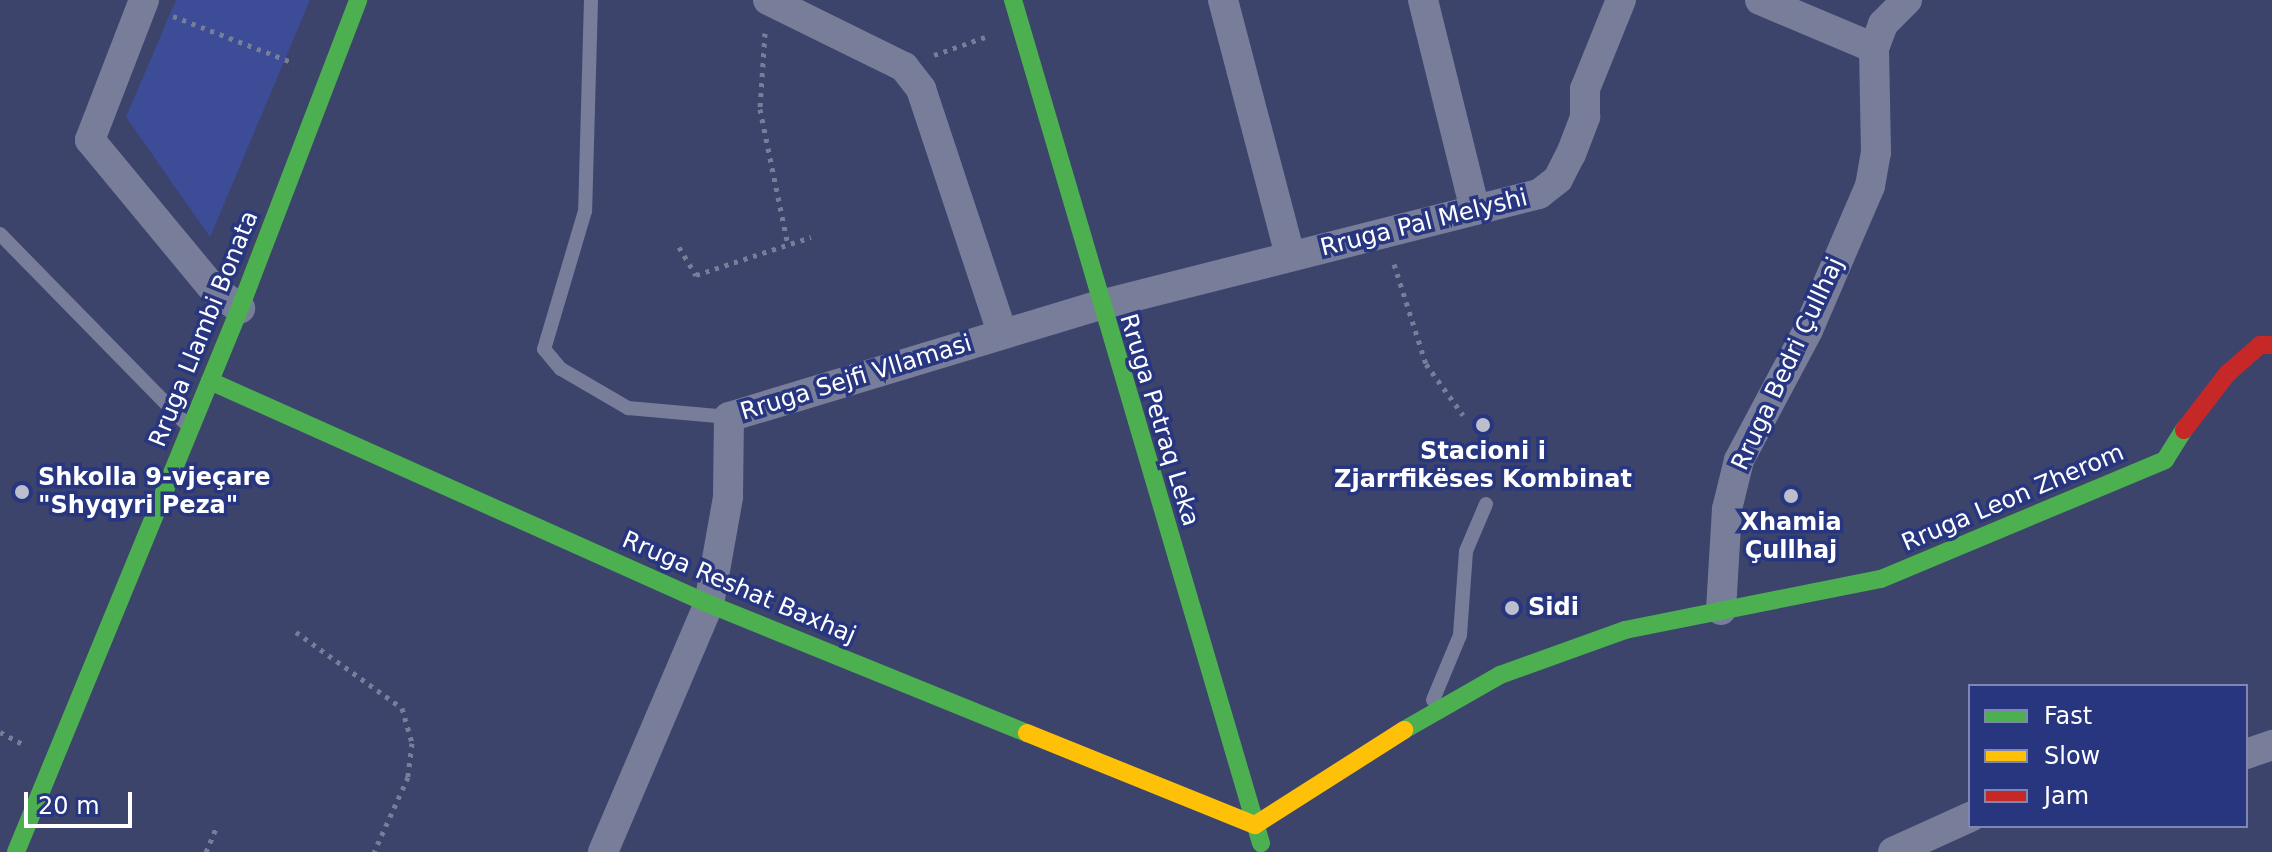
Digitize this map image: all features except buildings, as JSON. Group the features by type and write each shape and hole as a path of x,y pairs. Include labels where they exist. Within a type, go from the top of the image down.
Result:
{"street":[{"name":"Rruga Llambi Bonata","path":"16,852 240,308 358,0"},
{"name":"Rruga Petraq Leka","path":"1013,0 1100,305 1264,852"},
{"path":"1223,0 1290,256"},
{"path":"1423,0 1475,210"},
{"name":"Rruga Pal Melyshi","path":"1100,305 1539,194 1558,179 1585,117 1585,89 1621,0"},
{"path":"1760,0 1874,48 1883,24 1907,0"},
{"path":"143,2 90,140 214,290 240,308"},
{"path":"766,14 904,67 921,89 1002,333"},
{"name":"Rruga Bedri Çullhaj","path":"1721,610 1727,509 1739,460 1808,330 1870,186 1876,153 1874,48"},
{"name":"Rruga Sejfi Vllamasi","path":"603,852 709,604 728,497 729,417 1100,305"},
{"name":"Rruga Leon Zherom","path":"1721,610 1838,592 1881,579 2165,460 2201,403 2227,374 2260,345 2272,345"},
{"name":"Rruga Reshat Baxhaj","path":"210,381 709,604 1255,825"},
{"path":"1255,825 1427,715 1500,675 1562,650 1721,610"},
{"path":"2248,753 2272,745"},
{"path":"1893,852 1968,818"}],"lane":[{"path":"591,0 585,211 544,349 561,369 628,408 729,417"},
{"path":"0,234 190,428"},
{"path":"1427,715 1460,635 1466,551 1486,504"}],"path":[{"path":"143,2 329,77"},
{"path":"766,14 768,57 760,109 788,245"},
{"path":"904,67 980,39"},
{"path":"1386,232 1426,364 1463,415"},
{"path":"679,247 696,275 811,237"},
{"path":"296,632 402,708 412,743 408,777 374,852"},
{"path":"0,732 21,743"},
{"path":"206,852 216,828"}],"shaded area":[{"path":"176,0 310,0 210,237 126,117"}],"traffic: fast":[{"path":"16,852 240,308 358,0"},
{"path":"1013,0 1261,843"},
{"path":"210,381 709,604 1027,733"},
{"path":"1404,730 1500,675 1625,630 1881,579 2165,460 2184,430"}],"traffic: slow":[{"path":"1027,733 1255,825 1404,730"}],"traffic: jam":[{"path":"2184,430 2227,374 2260,345 2272,345"}],"place":[{"name":"Stacioni i Zjarrfikëses Kombinat","path":"1483,425"},
{"name":"Shkolla 9-vjeçare \"Shyqyri Peza\"","path":"22,492"},
{"name":"Xhamia Çullhaj","path":"1791,496"},
{"name":"Sidi","path":"1512,608"}]}
